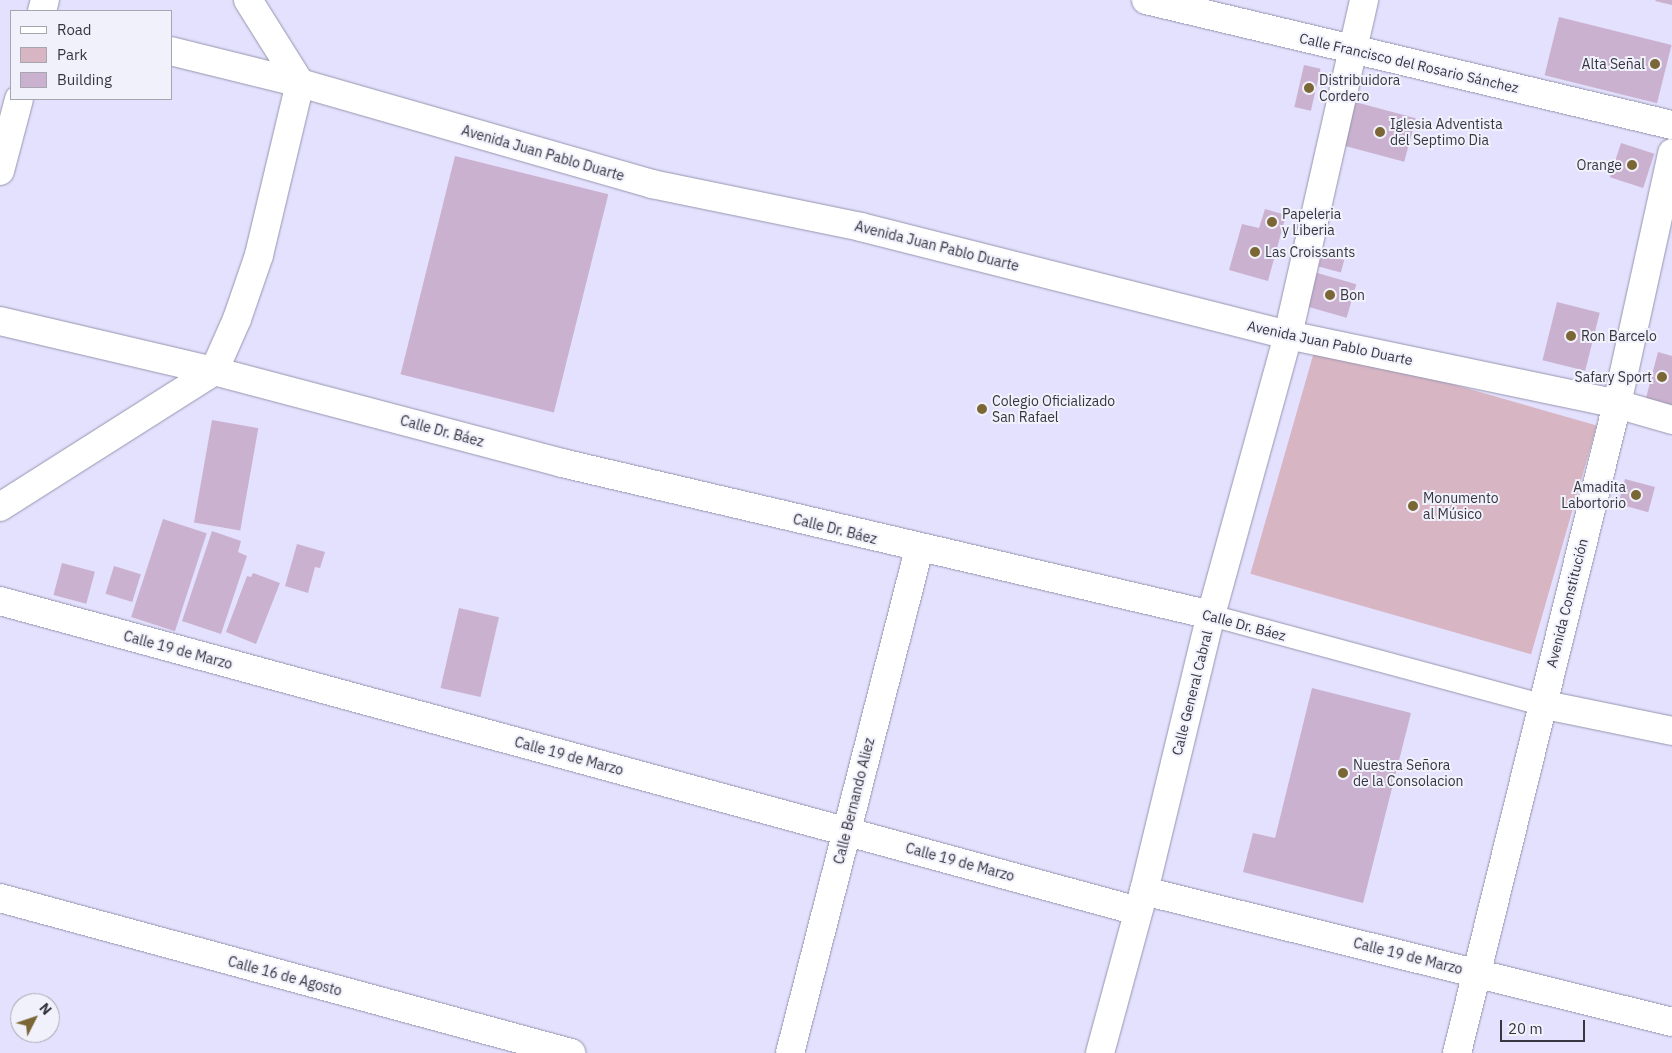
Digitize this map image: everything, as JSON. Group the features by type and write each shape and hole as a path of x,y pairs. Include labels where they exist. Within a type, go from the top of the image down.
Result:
{"street":[{"path":"0,507 214,371 259,255 300,83 248,0"},
{"name":"Calle Francisco del Rosario Sánchez","path":"1146,0 1672,126"},
{"name":"Calle General Cabral","path":"1100,1053 1141,901 1211,615 1288,335 1350,49 1364,0"},
{"name":"Avenida Juan Pablo Duarte","path":"172,51 300,83 652,184 861,227 1288,335 1617,404 1672,420"},
{"path":"0,171 19,100"},
{"name":"Avenida Constitución","path":"1457,1053 1479,974 1541,704 1617,404 1672,153"},
{"name":"Calle Dr. Báez","path":"0,321 214,371 562,463 918,548 1211,615 1541,704 1672,731"},
{"name":"Calle Bernando Aliez","path":"790,1053 918,548"},
{"name":"Calle 19 de Marzo","path":"0,601 846,830 1141,901 1479,974 1672,1022"},
{"name":"Calle 16 de Agosto","path":"0,898 571,1053"}],"green space":[{"path":"1316,345 1597,425 1531,654 1250,574"}],"building":[{"path":"1656,0 1672,0 1672,5 1655,1"},
{"path":"1559,17 1672,45 1657,103 1544,75"},
{"name":"Distribuidora Cordero","path":"1304,65 1321,69 1311,111 1294,107"},
{"name":"Iglesia Adventista del Septimo Dia","path":"1355,102 1416,118 1404,162 1343,145"},
{"name":"Orange","path":"1621,143 1654,154 1643,188 1610,177"},
{"path":"455,156 608,194 554,413 401,374"},
{"name":"Las Croissants","path":"1265,209 1286,215 1268,281 1229,270 1242,224 1259,228"},
{"path":"1322,254 1344,260 1341,273 1319,267"},
{"name":"Bon","path":"1314,272 1356,284 1347,318 1304,306"},
{"name":"Ron Barcelo","path":"1557,302 1600,313 1585,371 1542,360"},
{"name":"Safary Sport","path":"1658,352 1672,356 1672,405 1646,398"},
{"path":"212,420 258,428 240,531 194,522"},
{"name":"Amadita Labortorio","path":"1625,479 1655,487 1648,512 1618,504"},
{"path":"163,519 207,533 175,631 131,617"},
{"path":"212,531 241,541 238,552 247,556 221,634 182,621"},
{"path":"297,544 325,552 320,568 315,567 308,593 285,586"},
{"path":"62,563 95,572 86,604 53,595"},
{"path":"114,566 141,574 132,602 106,594"},
{"path":"253,573 280,583 256,644 226,632 247,576 251,577"},
{"path":"459,608 499,617 481,697 441,688"},
{"name":"Nuestra Señora de la Consolacion","path":"1312,688 1411,713 1363,903 1243,872 1253,833 1275,838"}],"place":[{"name":"Alta Señal","path":"1655,64"},
{"name":"Distribuidora Cordero","path":"1309,88"},
{"name":"Iglesia Adventista del Septimo Dia","path":"1380,132"},
{"name":"Orange","path":"1632,165"},
{"name":"Papeleria y Liberia","path":"1272,222"},
{"name":"Las Croissants","path":"1255,252"},
{"name":"Bon","path":"1330,295"},
{"name":"Ron Barcelo","path":"1571,336"},
{"name":"Safary Sport","path":"1662,377"},
{"name":"Colegio Oficializado San Rafael","path":"982,409"},
{"name":"Amadita Labortorio","path":"1636,495"},
{"name":"Monumento al Músico","path":"1413,506"},
{"name":"Nuestra Señora de la Consolacion","path":"1343,773"}]}
